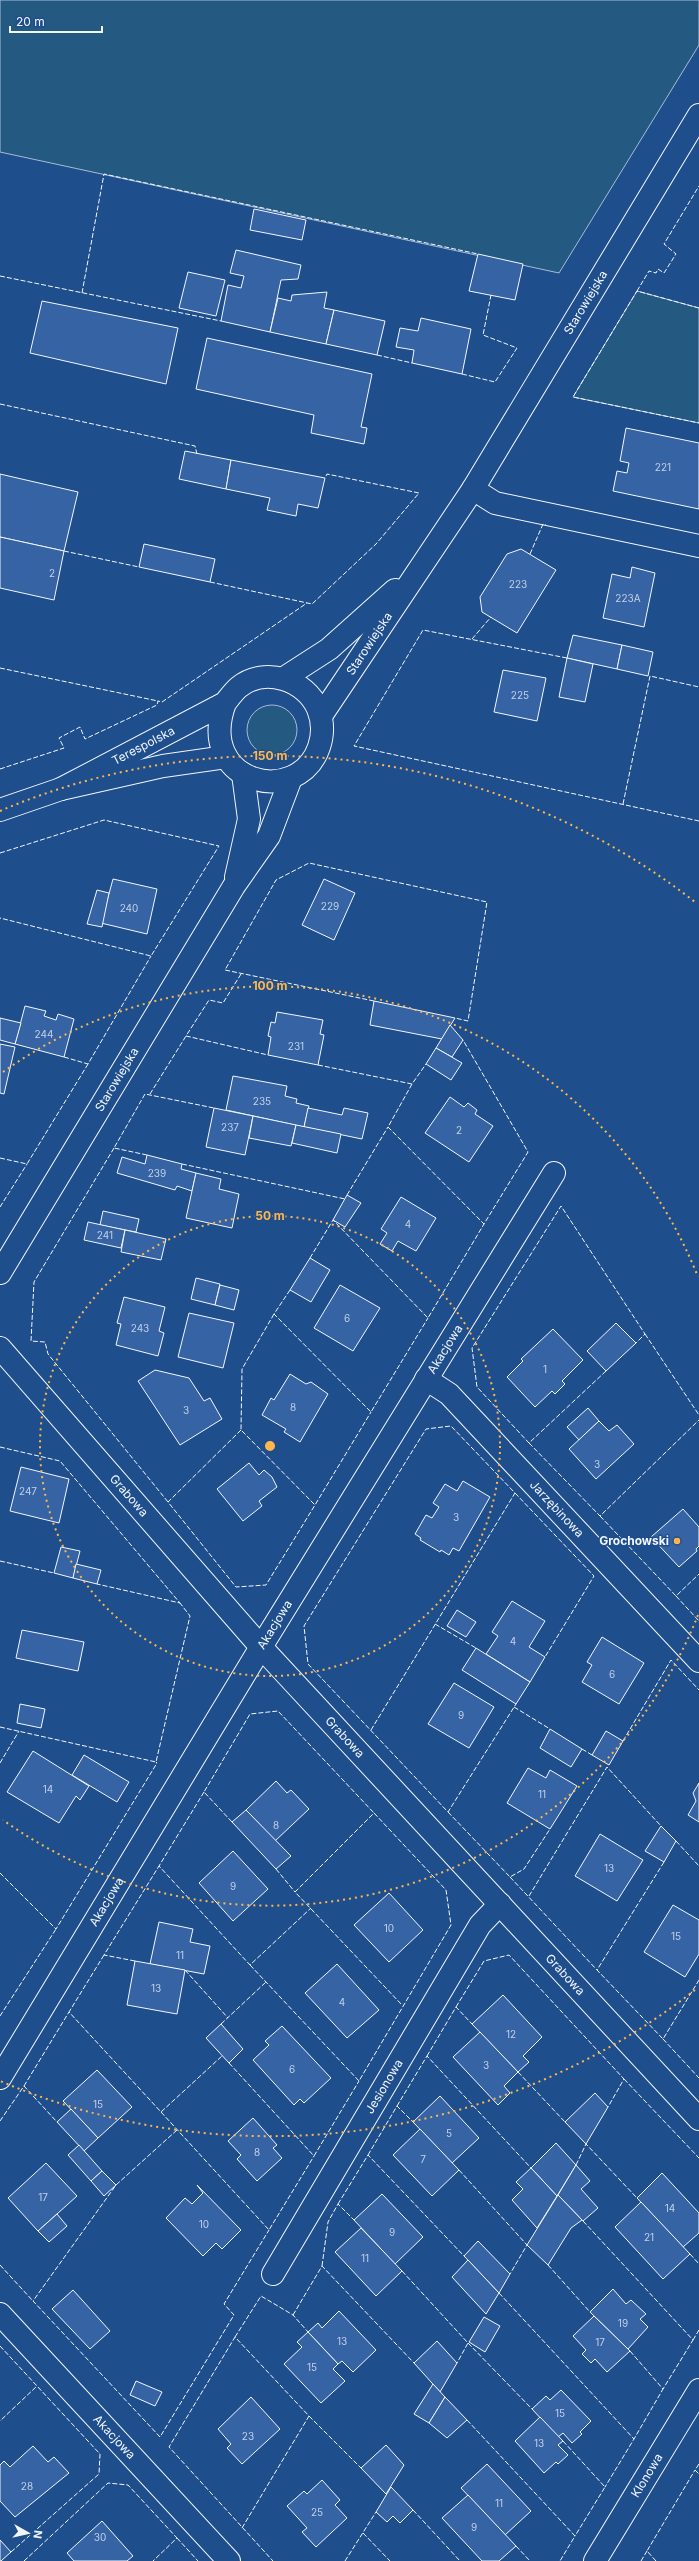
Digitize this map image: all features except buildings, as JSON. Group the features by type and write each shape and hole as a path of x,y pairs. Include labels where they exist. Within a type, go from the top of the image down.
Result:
{"street":[{"name":"Starowiejska","path":"321,716 416,571 473,489 699,115"},
{"path":"473,489 495,503 699,546"},
{"name":"Starowiejska","path":"284,678 329,648 416,571"},
{"path":"266,677 284,678 299,685 311,696 321,716 322,739 318,752 306,767 291,778 265,782 243,774 226,757 218,734 219,718 225,702 240,687 251,680 266,677"},
{"name":"Terespolska","path":"61,789 225,702"},
{"name":"Terespolska","path":"0,810 61,789 163,766 226,757"},
{"name":"Starowiejska","path":"234,886 249,818 243,774"},
{"name":"Starowiejska","path":"0,1273 234,886 269,836 291,778"},
{"name":"Akacjowa","path":"0,2078 261,1647 554,1174"},
{"name":"Grabowa","path":"0,1348 261,1647 699,2119"},
{"name":"Jarzębinowa","path":"426,1379 449,1394 699,1661"},
{"name":"Jesionowa","path":"273,2274 480,1925 500,1904"},
{"name":"Akacjowa","path":"0,2314 229,2561"},
{"name":"Klonowa","path":"596,2561 699,2390"}],"shaded area":[{"path":"0,0 699,0 699,45 559,273 0,152"},
{"path":"637,291 699,308 699,423 573,397"},
{"path":"272,705 281,707 290,712 295,721 297,730 295,739 290,748 281,753 272,755 263,753 254,748 249,739 247,730 249,721 254,712 263,707"}],"fence":[{"path":"82,293 104,174 478,254"},
{"path":"637,291 649,271 656,273 658,269 664,273 676,254 664,244 699,186"},
{"path":"0,276 221,321"},
{"path":"699,308 637,291 573,397 699,423"},
{"path":"462,374 495,382 517,348 483,335 491,295"},
{"path":"377,355 412,363"},
{"path":"0,404 195,446 197,454"},
{"path":"210,582 312,604 376,544 419,493 327,474 325,478"},
{"path":"530,554 543,524 546,525"},
{"path":"64,551 139,567"},
{"path":"0,769 64,748 59,738 80,727 85,739 157,705 158,701 162,702 307,603"},
{"path":"472,639 491,617"},
{"path":"567,658 423,630 354,746 699,821"},
{"path":"0,668 158,701"},
{"path":"623,804 650,676 699,687"},
{"path":"0,853 104,820 219,846 151,956 0,918"},
{"path":"374,1001 225,970 276,880 309,863 487,902 468,1021 455,1018"},
{"path":"64,1057 88,1064 151,956"},
{"path":"241,974 223,1003 209,1000 186,1036 268,1055"},
{"path":"150,1094 186,1036"},
{"path":"412,1084 388,1127 484,1224 528,1152 463,1040"},
{"path":"0,1158 27,1164 88,1064"},
{"path":"318,1065 412,1084 426,1064"},
{"path":"147,1155 114,1148 145,1094 214,1108"},
{"path":"347,1195 388,1127"},
{"path":"114,1148 34,1282 31,1341 45,1342 48,1354 168,1502"},
{"path":"0,1207 27,1164"},
{"path":"182,1164 345,1199"},
{"path":"606,1371 529,1443 477,1387 472,1348 561,1206 645,1334 636,1343"},
{"path":"310,1258 333,1220 428,1318 484,1224"},
{"path":"290,1290 274,1314 371,1412 428,1318"},
{"path":"274,1314 242,1369 241,1430 315,1505 371,1412"},
{"path":"645,1334 699,1415"},
{"path":"529,1443 600,1516 699,1420"},
{"path":"371,1730 515,1493 451,1426 426,1429 304,1626 308,1664 448,1812 516,1704"},
{"path":"241,1430 168,1502 236,1587 266,1585 315,1505"},
{"path":"0,1447 60,1461 180,1603 97,1584"},
{"path":"515,1493 594,1576 545,1657"},
{"path":"600,1516 676,1596 699,1574"},
{"path":"0,1561 54,1573"},
{"path":"676,1596 699,1621"},
{"path":"0,1727 156,1762 190,1616 180,1603"},
{"path":"435,1624 476,1648"},
{"path":"623,1741 671,1660 699,1690"},
{"path":"514,1707 550,1729"},
{"path":"232,1822 204,1792 250,1714 278,1711 374,1813"},
{"path":"0,1763 19,1731"},
{"path":"582,1749 592,1755"},
{"path":"0,1873 56,1929 157,1763 156,1762"},
{"path":"529,1896 607,1767 661,1826"},
{"path":"204,1792 159,1866 250,1965 311,1908"},
{"path":"448,1812 510,1877 524,1869 550,1829"},
{"path":"250,1965 359,2081 451,1925 446,1890 374,1813 295,1892 402,2005"},
{"path":"676,1841 699,1866"},
{"path":"664,1862 597,1970 663,2039 699,1980"},
{"path":"135,1961 104,1955 159,1866"},
{"path":"276,1869 295,1892"},
{"path":"510,1877 597,1970"},
{"path":"0,2016 56,1929"},
{"path":"104,1955 69,2012 161,2112 222,2056"},
{"path":"456,2007 484,1961 509,1955 624,2079 608,2107"},
{"path":"185,1970 228,2018"},
{"path":"221,2024 266,1982"},
{"path":"427,2056 456,2007 472,2024"},
{"path":"24,2086 69,2012"},
{"path":"663,2039 699,2078"},
{"path":"397,2106 427,2056 531,2168"},
{"path":"229,2063 314,2156 359,2081"},
{"path":"518,2072 565,2122"},
{"path":"624,2079 699,2158"},
{"path":"0,2121 24,2086 57,2122"},
{"path":"368,2155 397,2106 413,2122"},
{"path":"161,2112 269,2230 314,2156"},
{"path":"177,2130 116,2185 33,2301 160,2437 234,2315 224,2304 269,2230"},
{"path":"576,2165 586,2144 637,2198"},
{"path":"338,2204 368,2155 464,2256"},
{"path":"459,2170 527,2245 510,2274"},
{"path":"322,2266 328,2222 338,2204 354,2220"},
{"path":"583,2221 693,2340 663,2389"},
{"path":"690,2254 699,2264"},
{"path":"0,2265 33,2301"},
{"path":"548,2265 590,2312"},
{"path":"293,2315 322,2266 414,2363"},
{"path":"402,2271 468,2343 457,2363"},
{"path":"499,2293 634,2439 605,2487"},
{"path":"235,2337 261,2296 293,2315 308,2332"},
{"path":"693,2340 699,2330"},
{"path":"242,2528 309,2416 235,2337 169,2447 273,2561"},
{"path":"468,2343 532,2409"},
{"path":"0,2346 37,2386 0,2421"},
{"path":"630,2351 663,2389 634,2439"},
{"path":"11,2552 99,2474 100,2454 37,2386"},
{"path":"309,2416 361,2468"},
{"path":"467,2420 575,2536 560,2561"},
{"path":"563,2441 605,2487 575,2536"},
{"path":"699,2464 695,2470 699,2474"},
{"path":"656,2561 647,2551 695,2470"},
{"path":"24,2561 108,2483 128,2485 177,2538 153,2561"},
{"path":"413,2510 460,2561"},
{"path":"345,2561 376,2512"},
{"path":"363,2533 390,2561"},
{"path":"177,2538 198,2561"},
{"path":"516,2546 530,2561"},
{"path":"641,2561 647,2551"}],"place":[{"name":"Grochowski","path":"677,1541"}]}
